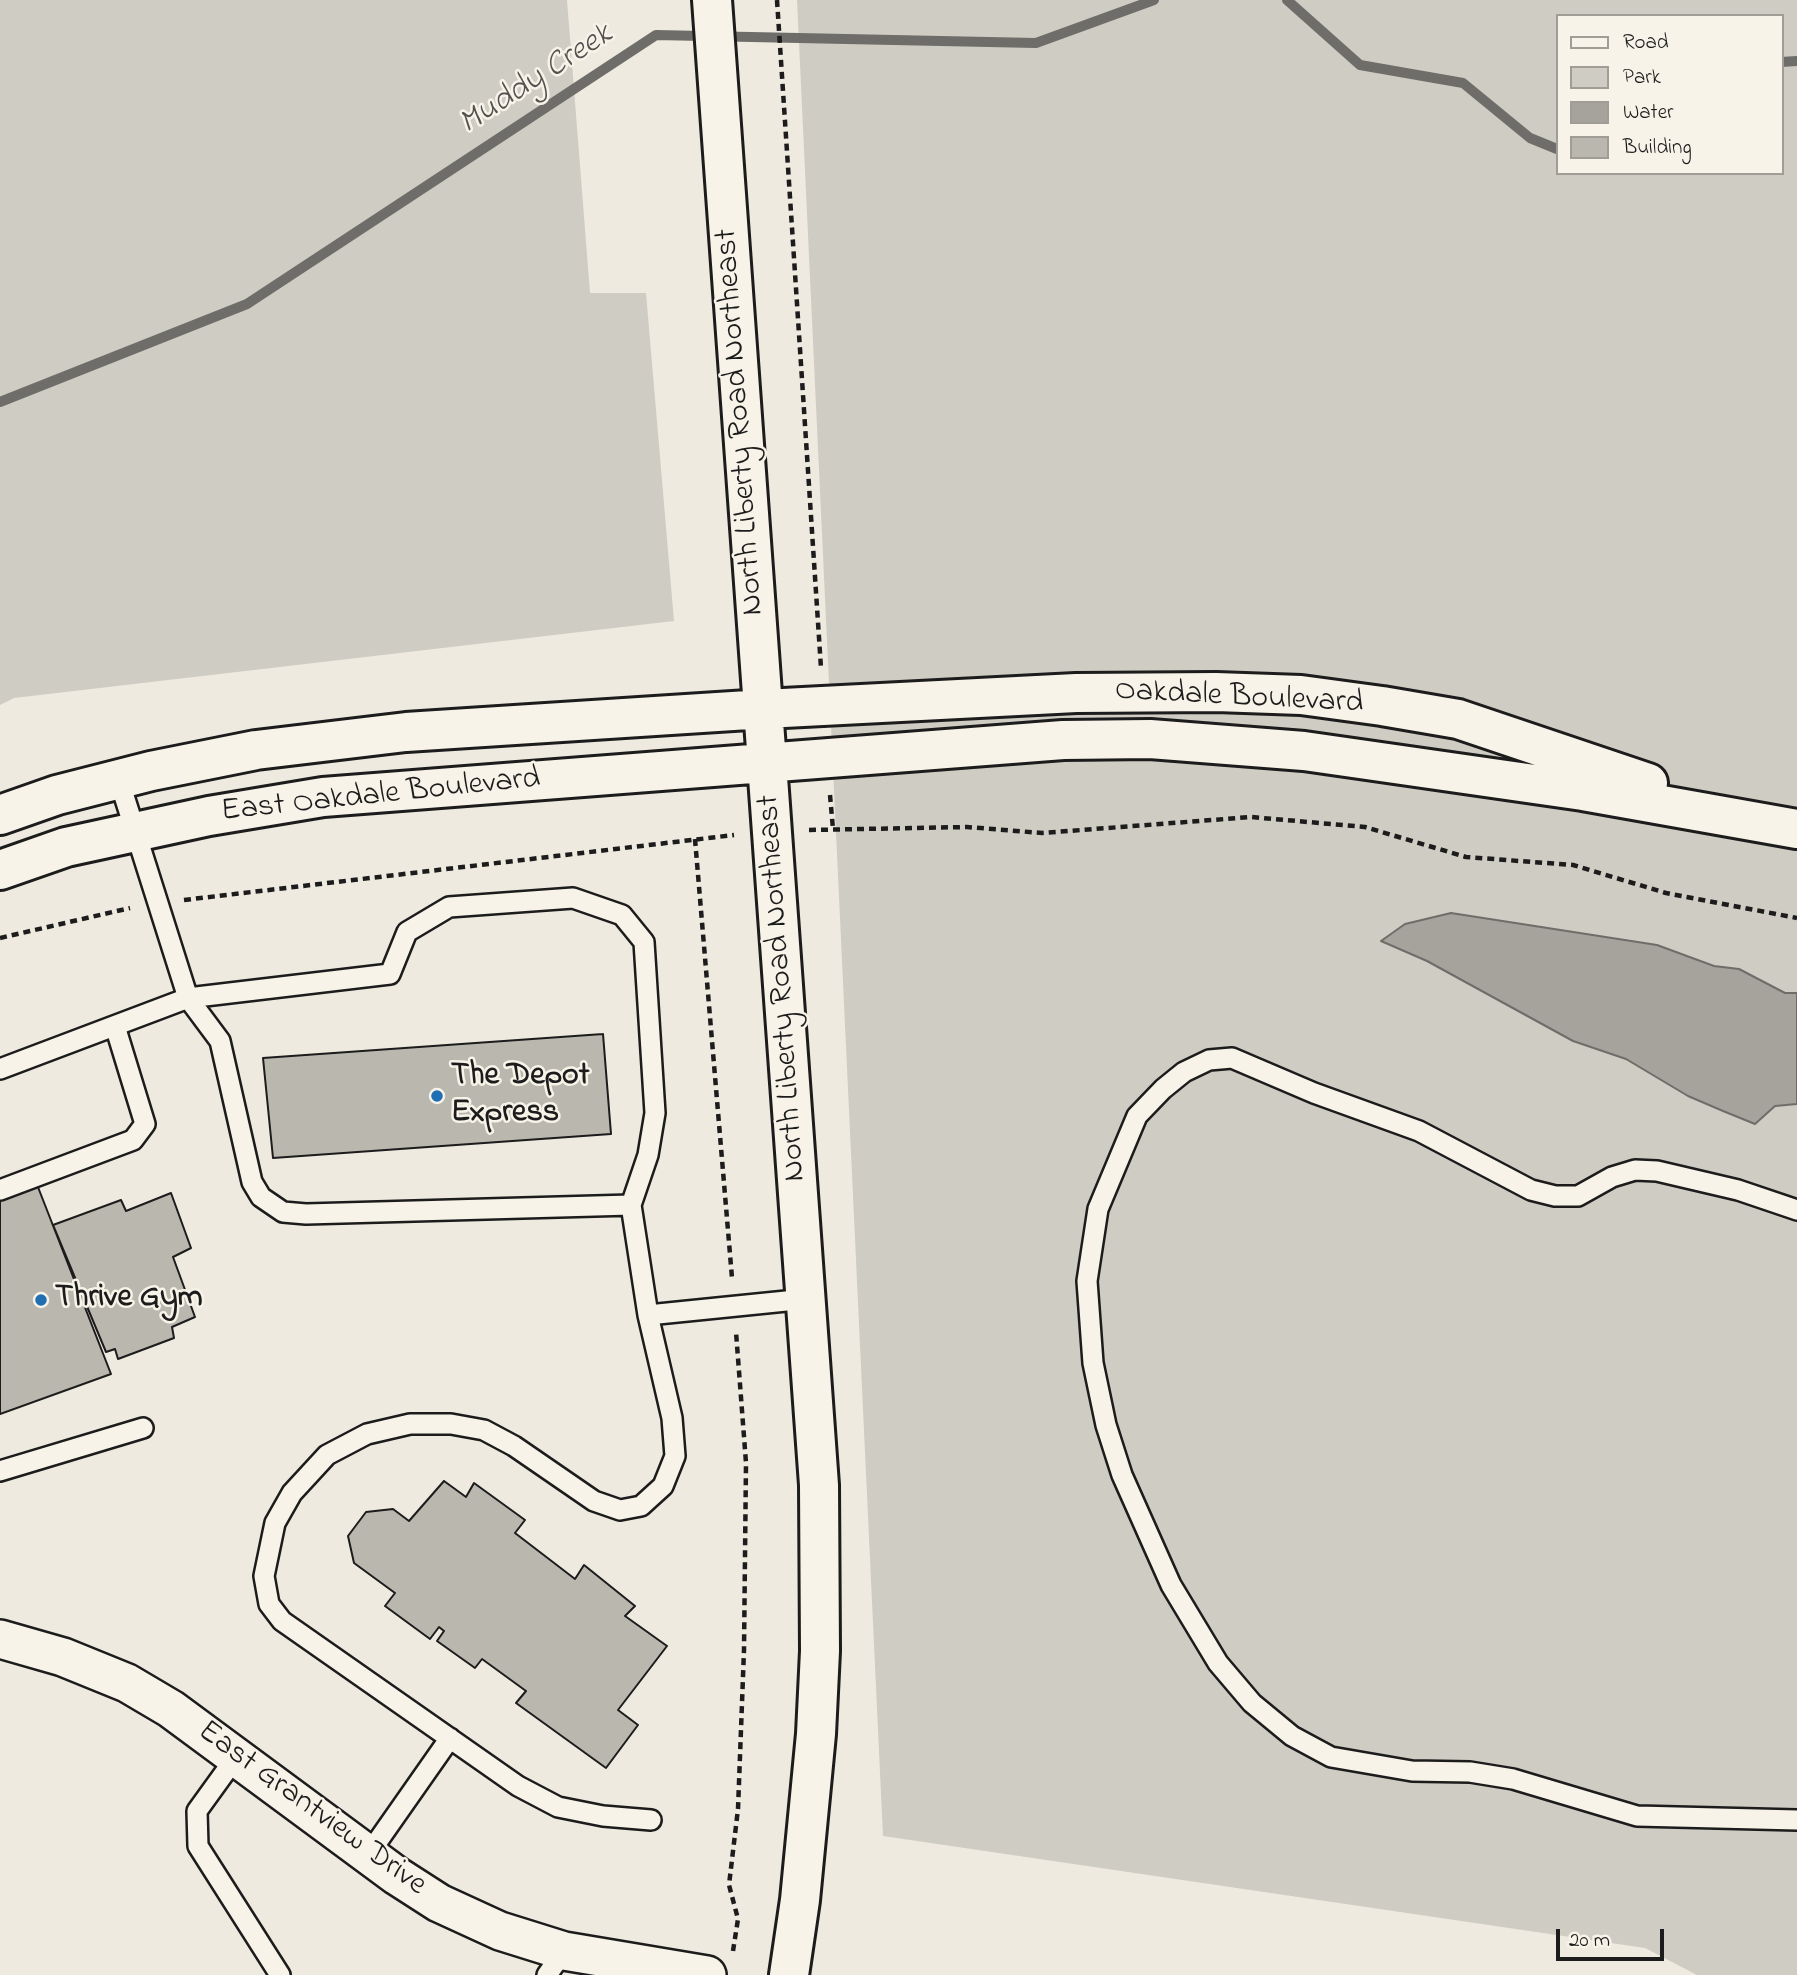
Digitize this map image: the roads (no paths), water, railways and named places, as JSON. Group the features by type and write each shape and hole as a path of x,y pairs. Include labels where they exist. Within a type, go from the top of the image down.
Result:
{"main road":[{"name":"North Liberty Road Northeast","path":"712,0 774,830 818,1485 820,1651 815,1748 800,1900 789,1975"},
{"name":"Oakdale Boulevard","path":"764,709 1076,693 1216,692 1301,695 1458,719 1559,751 1739,816"},
{"name":"East Oakdale Boulevard","path":"0,815 57,795 256,750 406,732 764,709"},
{"name":"Oakdale Boulevard","path":"768,761 1063,740 1225,742 1570,789 1739,816 1797,829"},
{"name":"East Oakdale Boulevard","path":"0,870 66,847 323,797 768,761"}],"street":[{"name":"East Grantview Drive","path":"0,1639 64,1657 127,1684 171,1709 368,1855 439,1903 500,1931 556,1963 629,1962 719,1969"}],"lane":[{"path":"119,780 188,998 220,1041 252,1182 261,1198 282,1212 306,1214 631,1205"},
{"path":"0,1069 188,998 390,974 407,932 449,907 573,898 622,915 644,942 655,1113 648,1155 631,1205 648,1315 672,1418 675,1456 663,1486 642,1506 620,1510 594,1501 514,1446 484,1430 451,1424 410,1424 367,1434 327,1455 292,1493 275,1523 264,1576 269,1604 282,1621 517,1786 558,1807 603,1816 651,1820"},
{"path":"0,1190 133,1140 145,1124 115,1026"},
{"path":"1797,1210 1738,1190 1657,1171 1636,1170 1612,1177 1578,1196 1555,1196 1531,1191 1419,1131 1314,1093 1232,1058 1209,1060 1184,1072 1163,1088 1137,1116 1098,1209 1087,1280 1093,1363 1122,1475 1167,1575 1218,1663 1252,1703 1292,1736 1331,1758 1412,1771 1470,1772 1513,1779 1637,1816 1797,1821"},
{"path":"648,1315 806,1299"},
{"path":"0,1471 143,1428"},
{"path":"368,1855 450,1738"},
{"path":"236,1757 197,1811 198,1846 280,1975"}],"water":[{"path":"1451,913 1657,945 1714,966 1739,969 1785,993 1797,993 1797,1104 1775,1106 1755,1124 1688,1096 1626,1059 1573,1041 1427,961 1381,941 1405,924"}],"waterway":[{"name":"Muddy Creek","path":"0,402 247,304 656,35 1036,43 1154,0"},
{"name":"Muddy Creek","path":"1287,0 1360,65 1463,83 1530,138 1556,149"},
{"name":"Muddy Creek","path":"1783,62 1797,61"}],"place":[{"name":"The Depot Express","path":"437,1096"},
{"name":"Thrive Gym","path":"41,1300"}]}
